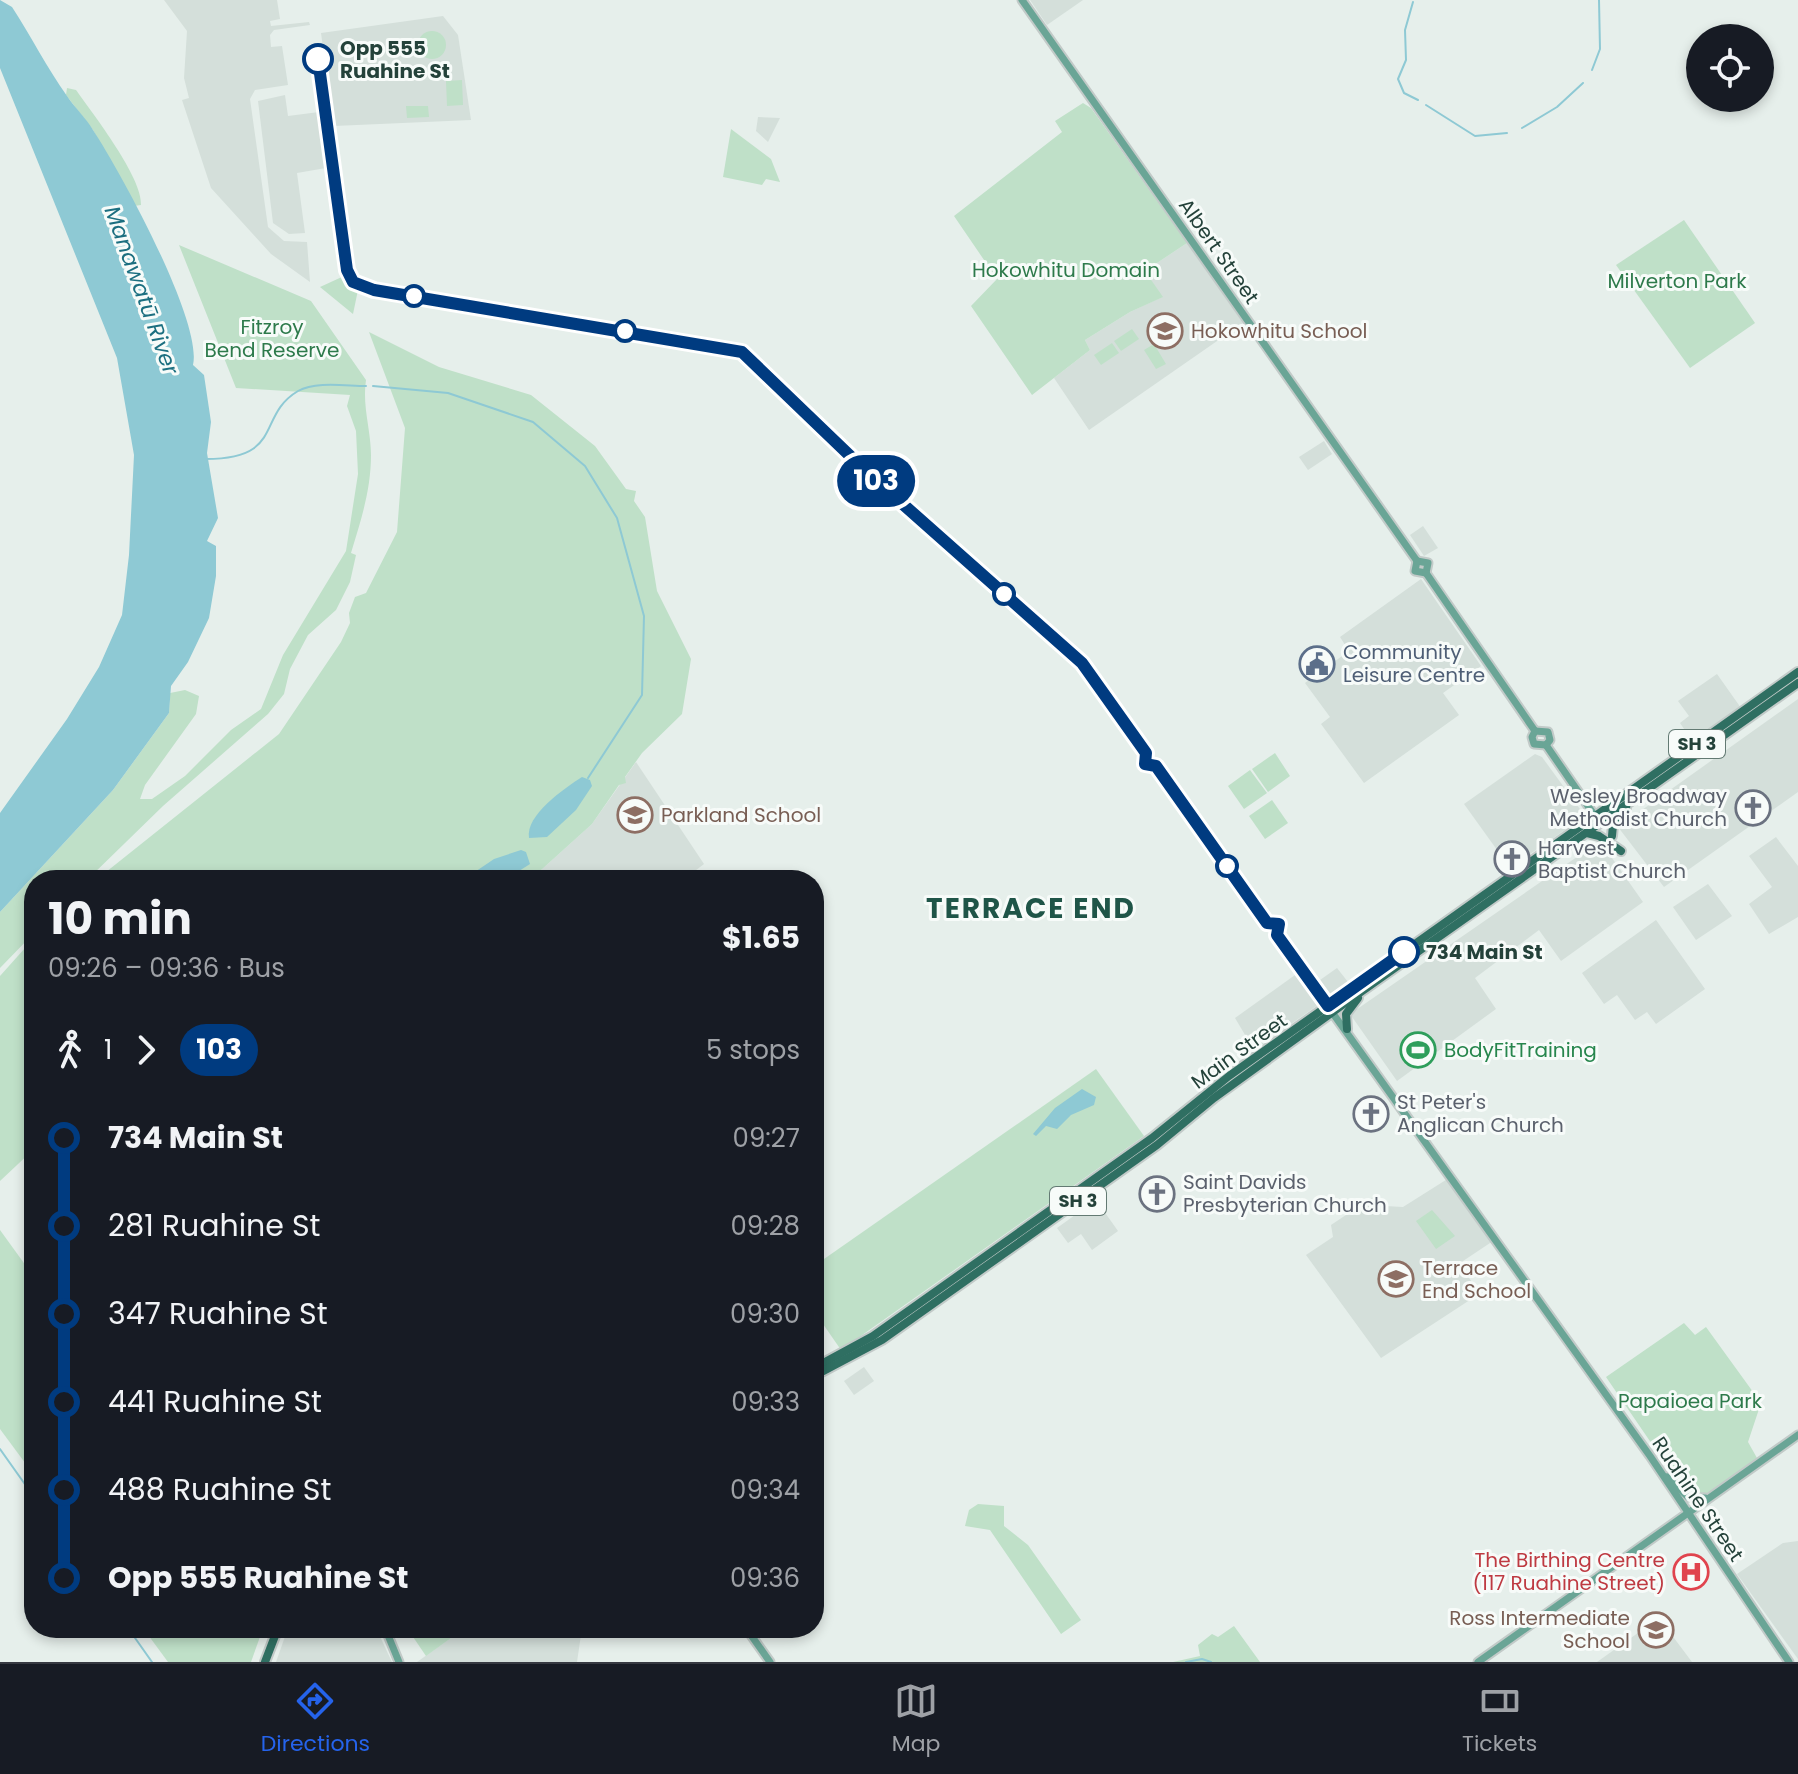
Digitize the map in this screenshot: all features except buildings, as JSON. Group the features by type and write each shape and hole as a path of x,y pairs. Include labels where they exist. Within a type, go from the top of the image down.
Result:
{"highway":[{"name":"Main Street","path":"824,1362 881,1331 1152,1138 1216,1086 1598,819 1798,672"},
{"name":"Main Street","path":"824,1371 895,1331 1157,1145 1330,1009 1367,989 1587,833 1598,819 1635,798 1798,683"},
{"path":"1612,836 1617,818 1635,798"},
{"path":"1587,833 1599,836 1621,851"},
{"path":"1347,1029 1349,1009 1367,989"},
{"path":"265,1662 273,1638"}],"main road":[{"name":"Albert Street","path":"1022,0 1417,561 1415,571 1426,573 1535,731"},
{"path":"1535,731 1548,732 1550,740 1546,745 1534,744 1532,737 1535,731"},
{"path":"1546,745 1598,819"},
{"name":"Ruahine Street","path":"1330,1009 1662,1474 1792,1662"},
{"path":"1478,1662 1798,1435"},
{"path":"1662,1474 1688,1497 1707,1497"},
{"path":"389,1638 399,1662"},
{"path":"753,1638 770,1662"}],"shaded area":[{"path":"164,0 277,0 280,19 270,21 271,26 309,22 310,25 274,30 270,35 271,47 282,46 288,85 255,90 250,99 268,227 284,241 307,242 310,282 271,254 211,188 182,100 189,98 184,78 187,31"},
{"path":"1030,0 1083,0 1047,25"},
{"path":"443,16 458,35 471,120 334,126 321,33"},
{"path":"285,95 288,116 319,112 326,168 297,173 305,233 289,234 273,223 258,101"},
{"path":"758,117 780,118 768,142 756,131"},
{"name":"Hokowhitu School","path":"1187,243 1243,323 1089,430 1054,378 1090,350 1085,340 1130,312 1162,297 1145,271"},
{"path":"1324,441 1332,454 1308,470 1299,457"},
{"path":"1423,526 1438,548 1424,556 1410,535"},
{"path":"1421,579 1481,666 1443,693 1459,715 1364,783 1321,724 1330,717 1305,683 1349,651 1340,637"},
{"path":"1717,674 1741,708 1693,742 1680,723 1689,716 1678,701"},
{"path":"1798,699 1798,792 1664,887 1618,827"},
{"path":"1535,754 1542,757 1585,816 1510,868 1464,804"},
{"name":"Parkland School","path":"636,762 704,864 696,870 541,870 592,824"},
{"path":"1776,837 1798,866 1798,917 1769,934 1749,904 1772,887 1749,856"},
{"path":"1600,841 1643,902 1561,961 1539,930 1475,978 1496,1009 1397,1081 1350,1014"},
{"path":"1708,884 1732,916 1696,940 1673,907"},
{"path":"1656,920 1705,989 1656,1024 1647,1012 1635,1020 1617,995 1604,1004 1582,973"},
{"path":"1337,968 1348,982 1330,994 1320,980"},
{"path":"1295,975 1318,1005 1254,1050 1235,1018"},
{"name":"Terrace End School","path":"1449,1178 1493,1241 1460,1263 1479,1294 1381,1358 1306,1255 1333,1237 1331,1225 1376,1195 1385,1206 1403,1207"},
{"path":"1096,1200 1118,1231 1092,1250 1081,1234 1068,1243 1057,1228"},
{"path":"864,1367 874,1381 854,1395 844,1381"},
{"path":"1798,1541 1798,1659 1737,1574 1783,1543"},
{"name":"Ross Intermediate School","path":"1659,1618 1692,1662 1597,1662"},
{"path":"284,1638 381,1638 392,1662 276,1662"},
{"path":"451,1638 581,1638 577,1662 417,1662"}],"green space":[{"path":"432,31 442,35 446,45 442,55 432,59 422,55 418,45 422,35"},
{"path":"462,80 463,105 447,106 446,81"},
{"path":"67,88 76,90 116,146 134,179 141,205 134,206 93,130 66,95"},
{"name":"Hokowhitu Domain","path":"1083,103 1091,108 1187,243 1145,271 1163,297 1130,312 1085,340 1090,350 1032,395 971,306 997,279 954,216 1062,132 1055,121"},
{"path":"406,106 428,106 429,117 407,118"},
{"path":"731,129 771,159 780,182 766,179 762,185 723,177"},
{"name":"Milverton Park","path":"1684,220 1755,323 1690,368 1616,265"},
{"name":"Fitzroy Bend Reserve","path":"179,245 311,301 366,380 371,468 365,505 351,553 356,555 350,582 336,610 308,635 290,669 284,694 268,714 163,806 97,870 39,870 113,790 169,713 170,693 185,690 199,696 196,714 145,785 140,799 152,799 185,776 231,730 261,709 283,655 346,551 358,474 356,431 347,406 350,395 236,388"},
{"path":"344,276 358,290 353,314 320,287"},
{"path":"1132,329 1139,339 1121,351 1114,341"},
{"path":"369,332 439,367 531,395 595,446 626,489 636,491 634,501 645,517 657,591 691,659 682,714 642,753 625,777 626,783 619,785 592,824 541,870 109,870 279,734 341,642 350,623 349,613 355,597 366,593 397,532 405,428"},
{"path":"1112,343 1119,353 1101,365 1094,355"},
{"path":"1154,344 1166,364 1156,369 1144,350"},
{"path":"1275,753 1290,776 1268,792 1252,769"},
{"path":"1250,770 1267,793 1244,809 1228,786"},
{"path":"1272,800 1288,823 1265,839 1249,816"},
{"path":"24,886 24,943 0,968 0,912"},
{"path":"24,949 24,1158 0,1181 0,976"},
{"path":"1096,1069 1144,1136 841,1350 824,1325 824,1259"},
{"path":"1432,1210 1455,1236 1436,1249 1416,1221"},
{"path":"0,1230 24,1263 24,1461 0,1429"},
{"name":"Papaioea Park","path":"1684,1323 1695,1335 1706,1327 1761,1403 1748,1442 1757,1458 1693,1504 1606,1377"},
{"path":"978,1504 1004,1506 1004,1526 1028,1545 1081,1620 1061,1634 990,1530 965,1526 969,1510"},
{"path":"1234,1626 1260,1662 1173,1662 1200,1656 1198,1645 1212,1634 1218,1637"},
{"path":"150,1638 260,1638 251,1662 168,1662"},
{"path":"414,1638 451,1638 426,1656"}],"water":[{"name":"Manawatū River","path":"0,0 12,7 105,150 139,211 173,283 193,344 193,365 204,375 211,422 207,453 218,518 207,541 216,546 216,576 209,618 188,662 171,686 169,713 113,790 39,870 24,870 24,886 0,912 0,813 67,719 99,667 122,615 129,555 134,455 117,358 0,68"},
{"path":"582,777 590,780 592,786 576,810 547,837 529,838 529,829 540,811"},
{"path":"521,850 526,852 530,864 521,870 478,870 494,859"},
{"path":"1082,1089 1096,1097 1094,1105 1071,1115 1057,1129 1046,1126 1036,1136 1033,1134 1055,1108"}],"waterway":[{"path":"1592,70 1600,49 1599,0"},
{"path":"1413,2 1405,30 1406,60 1398,79 1404,93 1418,100"},
{"path":"1522,128 1557,107 1583,83"},
{"path":"1426,105 1475,136 1507,133"},
{"path":"206,459 231,457 248,452 259,444 285,401 298,391 322,385 366,386"},
{"path":"373,386 448,393 533,422 585,466 617,518 644,616 642,695 588,778"},
{"path":"0,1449 24,1483"},
{"path":"135,1638 152,1662"},
{"path":"1186,1662 1202,1659 1211,1662"}],"bus line":[{"name":"103","path":"318,59 347,270 353,282 374,290 742,352 870,475 1082,663 1146,753 1143,758 1145,764 1156,766 1267,923 1275,921 1279,924 1277,935 1328,1006 1404,952"}],"place":[{"name":"Opp 555 Ruahine St","path":"318,59"},
{"name":"Hokowhitu School","path":"1165,331"},
{"name":"Community Leisure Centre","path":"1317,664"},
{"name":"Wesley Broadway Methodist Church","path":"1753,808"},
{"name":"Parkland School","path":"635,815"},
{"name":"Harvest Baptist Church","path":"1512,859"},
{"name":"734 Main St","path":"1404,952"},
{"name":"BodyFitTraining","path":"1418,1050"},
{"name":"St Peter's Anglican Church","path":"1371,1114"},
{"name":"Saint Davids Presbyterian Church","path":"1157,1194"},
{"name":"Terrace End School","path":"1396,1279"},
{"name":"The Birthing Centre (117 Ruahine Street)","path":"1691,1572"},
{"name":"Ross Intermediate School","path":"1656,1630"}],"district":[{"name":"TERRACE END","path":"1031,908"}]}
